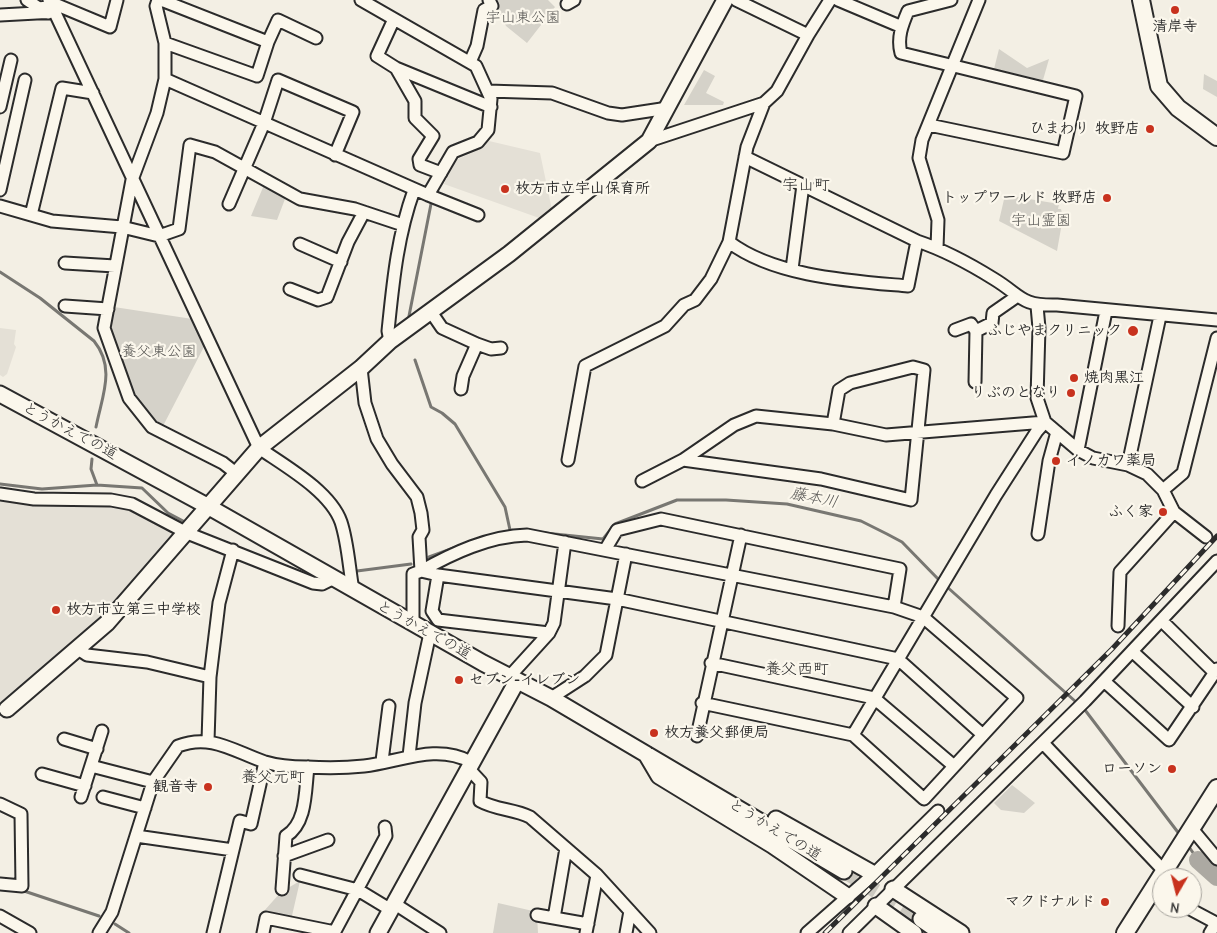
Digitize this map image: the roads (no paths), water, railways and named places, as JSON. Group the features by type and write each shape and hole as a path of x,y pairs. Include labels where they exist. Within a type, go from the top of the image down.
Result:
{"main road":[{"path":"1141,0 1159,86 1178,108 1217,137"},
{"path":"1166,868 1187,839 1217,788"},
{"path":"1125,933 1152,899"}],"street":[{"path":"27,0 39,8 51,7"},
{"path":"0,15 51,7 110,27 117,0"},
{"path":"238,474 223,463 152,427 129,398 104,328 132,180 157,113 165,79 165,43 156,6 159,0 268,42"},
{"path":"361,0 476,66 492,99 488,130 478,142 453,152 428,195"},
{"path":"470,62 477,46 484,10 492,6 489,0"},
{"path":"650,140 725,0"},
{"path":"736,0 808,35"},
{"path":"2,711 107,623 187,534 259,448 361,368 390,341 509,254 650,140 764,103 777,91 830,0"},
{"path":"838,0 902,27"},
{"path":"928,125 1063,153 1076,96 901,53 899,45 902,27 908,11 951,0"},
{"path":"937,248 938,220 919,158 928,125 979,0"},
{"path":"51,7 259,448 310,483 334,510 341,522 353,590"},
{"path":"394,19 377,56 396,68 490,107"},
{"path":"165,43 257,76 268,42 278,20 316,38"},
{"path":"0,107 11,60"},
{"path":"396,68 415,101 415,118 433,136 419,158 420,164 441,173"},
{"path":"165,79 414,190 478,216"},
{"path":"0,190 25,80"},
{"path":"229,204 264,123 278,80 353,112 335,155"},
{"path":"31,215 62,88 92,93"},
{"path":"488,91 552,93 608,113 622,114 668,108"},
{"path":"568,460 585,366 665,326 684,304 695,300 711,279 728,242 745,158 764,103"},
{"path":"0,206 52,221 122,227 159,236 179,229 190,145 215,152 245,167 278,189 300,199 364,212 403,225"},
{"path":"745,158 917,241 937,248 996,280 1016,297 1037,306 1057,305 1217,320"},
{"path":"792,269 802,185"},
{"path":"390,341 388,331 395,262 403,225 414,190"},
{"path":"290,289 322,300 327,297 364,212"},
{"path":"728,242 739,250 792,269 856,281 908,286 917,241"},
{"path":"300,244 341,262"},
{"path":"65,263 115,266"},
{"path":"976,331 992,323 992,312 1016,297"},
{"path":"65,306 108,309"},
{"path":"1037,306 1039,328 1038,398 1046,422 1078,450 1093,458 1128,464 1147,474 1163,490 1174,512 1206,537"},
{"path":"1078,450 1106,310"},
{"path":"430,312 442,328 491,349 501,348"},
{"path":"1128,464 1160,316"},
{"path":"955,330 971,324 976,331 976,382"},
{"path":"1163,490 1183,472 1217,338"},
{"path":"461,389 463,376 478,344"},
{"path":"683,460 821,479 911,500 924,370 914,367 850,383 840,390 833,424"},
{"path":"361,368 365,403 377,438 392,464 417,497 421,513 422,530 418,537 421,571"},
{"name":"とうかえでの道","path":"0,394 209,507 413,624 551,698 844,871"},
{"path":"642,481 683,460 734,425 756,416 833,424 886,435 1046,422"},
{"path":"853,735 996,495 1037,431 1046,422"},
{"path":"1038,534 1049,460 1057,432"},
{"path":"0,494 34,499 112,500 132,504 187,534 233,550 313,583 322,584 334,578"},
{"path":"1118,626 1120,572 1174,512"},
{"path":"605,550 617,530 661,519 741,534 900,569 894,607"},
{"path":"696,736 720,621 741,534"},
{"path":"413,624 413,574 470,548 509,536 527,535 894,607 923,617 1017,698 924,800 853,735 702,702"},
{"path":"378,933 469,765 513,679 549,633 554,623 565,542"},
{"path":"208,741 210,677 219,603 233,550"},
{"path":"551,698 585,676 606,655 626,554"},
{"path":"849,933 1043,743 1162,621 1212,575 1217,561"},
{"path":"421,571 438,575 617,599 898,658 983,735"},
{"path":"438,575 432,611 438,620 549,633"},
{"path":"1104,681 1170,740 1216,670 1162,621"},
{"path":"409,756 415,702 430,633"},
{"path":"78,649 87,655 147,662 210,677"},
{"path":"1133,652 1193,707"},
{"path":"711,663 874,698 954,766"},
{"path":"382,761 389,706"},
{"path":"82,797 102,731"},
{"path":"64,739 97,749"},
{"path":"98,933 112,912 153,782 178,746 208,741 229,746 265,762 308,767 365,766 409,756 457,754 469,765 481,782 480,801 491,807 518,811 530,817 597,875 650,933"},
{"path":"1043,743 1161,868"},
{"path":"645,753 688,769 874,874"},
{"path":"645,753 658,776 772,845 847,896"},
{"path":"214,933 240,821 251,824 265,762"},
{"path":"91,766 153,782"},
{"path":"282,889 286,836 294,831 300,822 308,767"},
{"path":"42,774 85,786"},
{"path":"103,797 145,808"},
{"path":"0,804 21,814 22,886 0,884"},
{"path":"807,933 874,874 938,811"},
{"path":"263,933 266,918 334,933 386,836 385,827"},
{"path":"136,836 233,850"},
{"path":"1187,839 1217,859"},
{"path":"284,856 328,840"},
{"path":"554,918 566,848"},
{"path":"537,915 587,928 597,875"},
{"path":"300,876 358,890 440,933"},
{"path":"893,889 961,933"},
{"path":"876,906 914,933"},
{"path":"626,933 630,912"},
{"path":"0,916 30,933"},
{"path":"1202,916 1216,923 1214,929"},
{"path":"921,919 941,933"}],"waterway":[{"path":"409,316 431,204"},
{"path":"0,272 40,298 94,341 101,351 106,372 104,393 96,427"},
{"path":"415,360 431,407 455,424 505,507 510,530 517,531"},
{"path":"92,459 91,469 97,485"},
{"path":"0,484 42,489 97,485 142,488 168,513 185,522"},
{"name":"藤本川","path":"545,533 603,539 615,524 677,500 726,500 787,504 861,521 887,534 902,542 941,582"},
{"name":"藤本川","path":"429,557 459,546"},
{"name":"藤本川","path":"357,571 411,564"},
{"path":"946,586 1085,710 1180,835"},
{"path":"1187,844 1198,860"},
{"path":"1198,860 1217,877"},
{"path":"21,890 99,916"},
{"path":"115,924 129,933"}],"tunnel":[{"path":"844,871 921,919"}],"railway":[{"path":"825,933 1112,649 1217,536"}],"place":[{"name":"清岸寺","path":"1175,10"},
{"name":"ひまわり 牧野店","path":"1150,129"},
{"name":"枚方市立宇山保育所","path":"505,189"},
{"name":"トップワールド 牧野店","path":"1107,198"},
{"name":"ふじやまクリニック","path":"1133,331"},
{"name":"焼肉黒江","path":"1074,378"},
{"name":"りぶのとなり","path":"1071,393"},
{"name":"イノカワ薬局","path":"1056,461"},
{"name":"ふく家","path":"1163,512"},
{"name":"枚方市立第三中学校","path":"56,610"},
{"name":"セブン-イレブン","path":"459,680"},
{"name":"枚方養父郵便局","path":"654,733"},
{"name":"ローソン","path":"1172,769"},
{"name":"観音寺","path":"208,787"},
{"name":"マクドナルド","path":"1105,902"}],"district":[{"name":"宇山町","path":"806,185"},
{"name":"養父西町","path":"797,669"},
{"name":"養父元町","path":"273,777"}],"park label":[{"name":"宇山東公園","path":"523,18"},
{"name":"宇山霊園","path":"1041,221"},
{"name":"養父東公園","path":"159,352"}]}
